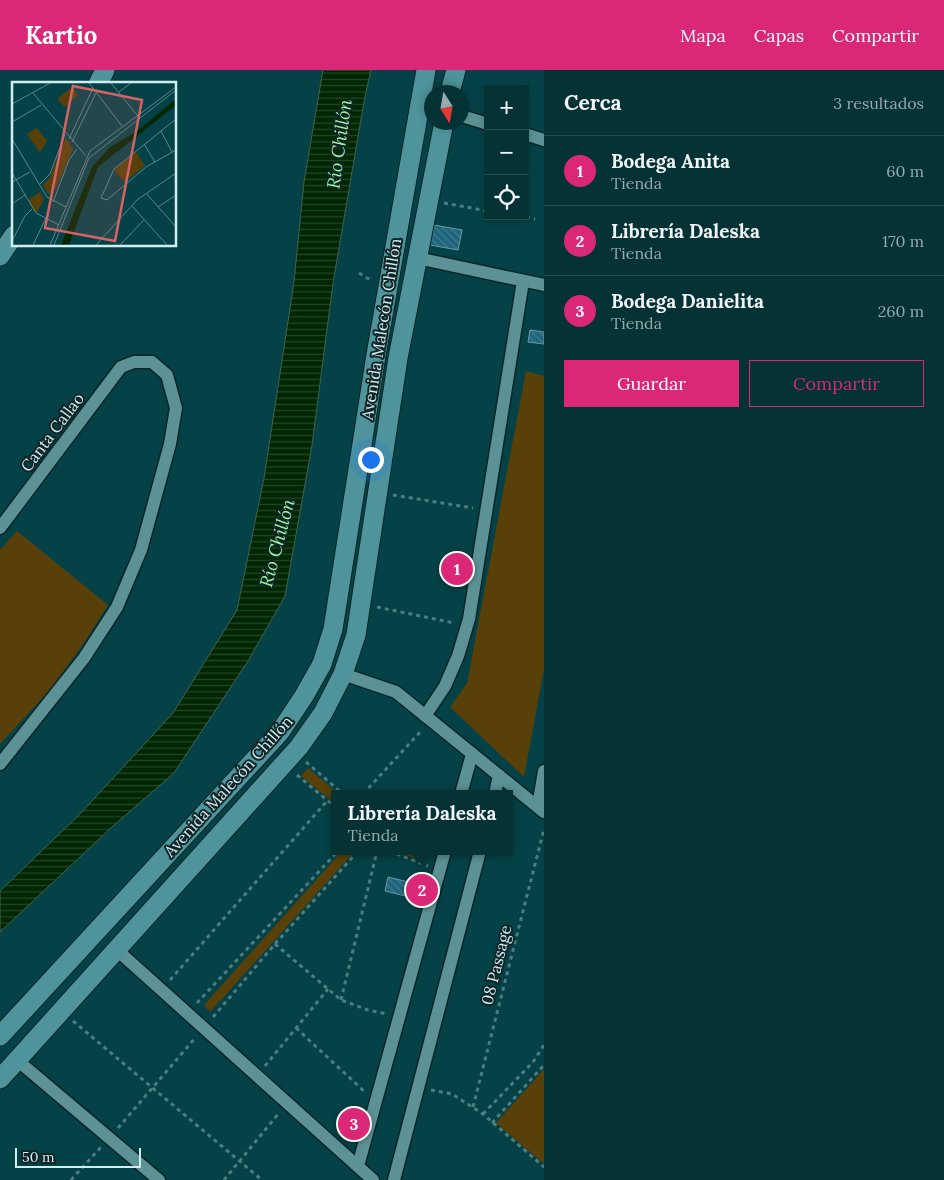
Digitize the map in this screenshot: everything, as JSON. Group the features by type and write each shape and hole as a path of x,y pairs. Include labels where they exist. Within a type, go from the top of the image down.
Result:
{"main road":[{"path":"99,82 105,70"},
{"name":"Avenida Malecón Chillón","path":"426,70 426,85"},
{"path":"452,85 456,70"},
{"name":"Avenida Malecón Chillón","path":"0,1036 280,732 304,696 322,664 333,629 376,355 424,116"},
{"name":"Avenida Malecón Chillón","path":"0,1079 289,758 323,713 343,674 356,635 398,358 442,130"},
{"path":"0,256 12,238"}],"street":[{"path":"469,118 484,123"},
{"path":"529,135 544,140"},
{"path":"418,258 544,285"},
{"path":"428,718 458,656 467,626 523,281"},
{"name":"Canta Callao","path":"0,528 121,367 134,362 152,362 167,375 176,408 170,444 141,550 117,607 84,658 0,764"},
{"path":"343,674 396,692 541,809"},
{"path":"462,790 472,754"},
{"path":"541,809 544,771"},
{"path":"495,790 499,775"},
{"path":"358,1166 445,855"},
{"path":"394,1180 479,855"},
{"path":"117,950 373,1180"},
{"path":"18,1060 159,1180"}],"path":[{"path":"429,200 484,210"},
{"path":"529,218 534,219"},
{"path":"359,273 372,281"},
{"path":"378,492 486,511"},
{"path":"360,604 467,626"},
{"path":"367,790 428,718"},
{"path":"289,758 337,790"},
{"path":"289,758 331,803"},
{"path":"161,990 327,800"},
{"name":"08 Passage","path":"473,1107 544,829"},
{"path":"188,1014 334,855"},
{"path":"71,1180 354,855"},
{"path":"341,1000 376,855"},
{"path":"399,855 440,870"},
{"path":"275,944 341,1000 368,1010 400,1016"},
{"path":"257,1076 328,989"},
{"path":"61,1010 262,1180"},
{"path":"296,1028 376,1102"},
{"path":"484,1114 533,1062 544,1045"},
{"path":"492,1123 544,1065"},
{"path":"418,1088 452,1094 473,1107 484,1114 544,1167"},
{"path":"224,1180 288,1103"}],"shaded area":[{"path":"526,371 544,376 544,669 524,777 450,707 467,683"},
{"path":"17,531 108,605 84,643 48,692 0,744 0,550"},
{"path":"308,768 334,790 331,790 331,801 301,776"},
{"path":"338,855 351,855 210,1012 204,1005"},
{"path":"405,855 428,855 426,862"},
{"path":"544,1069 544,1164 496,1123"}],"water":[{"name":"Río Chillón","path":"323,70 371,70 333,283 312,445 285,596 248,661 174,773 113,826 0,932 0,891 80,814 173,713 237,610 264,478 294,282 304,182"}],"building":[{"path":"434,225 462,230 458,250 430,245"},
{"path":"530,330 544,332 544,344 528,342"},
{"path":"444,562 472,565 470,577 442,573"},
{"path":"388,877 429,887 426,901 385,891"},
{"path":"357,1111 366,1120 351,1136 342,1128"}],"place":[{"name":"Bodega Anita","path":"457,569"},
{"name":"Librería Daleska","path":"422,890"},
{"name":"Bodega Danielita","path":"354,1124"}]}
